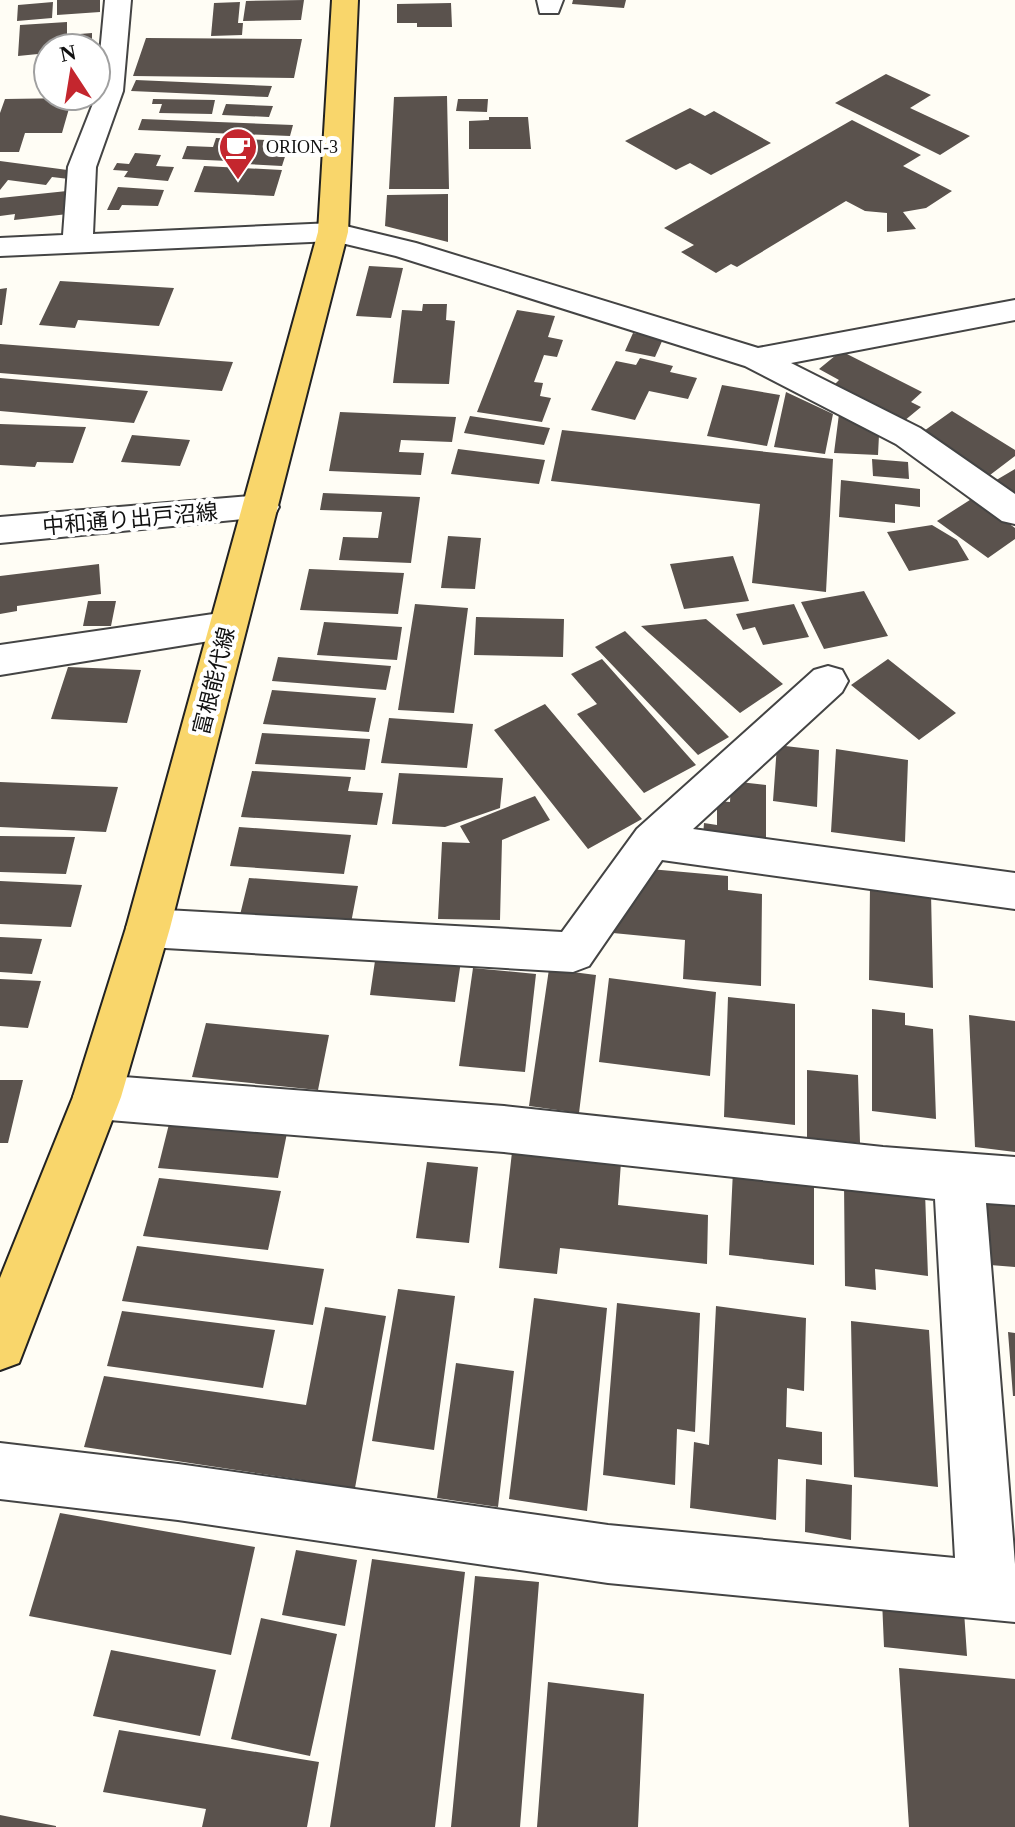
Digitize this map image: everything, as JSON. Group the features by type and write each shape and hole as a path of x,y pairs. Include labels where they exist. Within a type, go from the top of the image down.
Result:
{"main road":[{"name":"富根能代線","path":"0,1344 97,1097 148,928 192,772 227,626 333,232 345,0"}],"street":[{"path":"77,243 82,167 110,91 118,0"},
{"path":"0,247 333,232 405,249 757,359 908,436 1015,512"},
{"path":"757,359 1015,310"},
{"name":"中和通り出戸沼線","path":"0,530 261,507"},
{"path":"0,660 227,626"},
{"path":"148,928 573,952 652,841 828,681"},
{"path":"652,841 1015,891"},
{"path":"97,1097 504,1129 1015,1181"},
{"path":"0,1471 178,1492 608,1554 1000,1592 959,1177"}],"building":[{"path":"57,0 100,0 100,12 57,15"},
{"path":"304,0 301,20 243,21 246,1"},
{"path":"573,0 626,0 624,8 572,4"},
{"path":"53,2 52,18 17,21 18,5"},
{"path":"240,2 238,23 243,23 242,35 211,36 214,3"},
{"path":"451,3 452,27 417,27 417,23 397,23 397,4"},
{"path":"67,22 67,32 32,32 32,55 18,56 20,25"},
{"path":"146,38 302,39 294,78 133,76"},
{"path":"886,74 931,95 910,108 970,136 940,155 835,103"},
{"path":"136,80 272,86 268,97 131,91"},
{"path":"447,96 449,189 389,189 394,97"},
{"path":"5,99 32,99 32,112 68,112 62,133 25,133 19,152 0,152 0,113"},
{"path":"153,99 215,100 212,114 159,113 162,104 152,104"},
{"path":"458,99 488,99 487,112 456,111"},
{"path":"226,104 273,106 269,117 222,115"},
{"path":"690,108 705,116 714,111 771,143 711,175 690,163 676,170 625,141"},
{"path":"489,117 528,117 531,149 469,149 469,121 489,120"},
{"path":"142,119 293,125 290,136 138,130"},
{"path":"852,120 921,155 903,166 952,191 926,208 903,212 916,229 887,232 887,213 865,211 846,201 737,267 731,264 716,273 681,252 694,245 664,228"},
{"path":"216,138 290,141 282,166 246,164 248,156 231,155 229,161 182,159 187,146 213,147"},
{"path":"135,153 161,155 156,166 174,167 168,181 124,177 128,171 113,170 117,163 129,164"},
{"path":"0,161 75,171 69,179 52,177 46,185 8,180 0,190"},
{"name":"ORION-3","path":"204,166 282,170 274,196 194,192"},
{"path":"118,187 164,190 158,206 122,205 119,210 107,210"},
{"path":"67,191 68,214 14,220 15,214 0,216 0,198"},
{"path":"448,194 448,242 385,226 387,195"},
{"path":"369,266 403,268 391,318 356,316"},
{"path":"60,281 174,288 159,326 78,320 75,328 39,325"},
{"path":"7,288 2,325 0,325 0,289"},
{"path":"423,304 447,304 446,320 455,321 449,384 393,383 402,310 422,311"},
{"path":"517,310 555,316 548,337 563,340 557,357 544,355 534,382 543,383 540,396 551,398 542,422 477,412"},
{"path":"633,333 663,339 655,357 625,351"},
{"path":"0,344 233,362 222,391 0,373"},
{"path":"841,351 922,392 911,402 921,407 904,421 834,385 839,380 819,369"},
{"path":"640,358 673,366 670,372 697,378 688,399 649,391 635,420 591,410 616,361 636,365"},
{"path":"0,378 148,391 134,423 0,411"},
{"path":"722,385 780,395 767,446 707,436"},
{"path":"786,392 833,414 825,454 774,447"},
{"path":"952,411 1015,450 1015,456 990,475 921,433"},
{"path":"340,412 456,417 452,442 401,440 399,452 424,453 421,475 329,471"},
{"path":"839,414 879,435 878,455 834,453"},
{"path":"470,416 550,428 544,445 464,433"},
{"path":"0,424 86,427 73,463 37,462 35,467 0,465"},
{"path":"562,430 833,459 826,592 752,583 760,504 551,481"},
{"path":"132,435 190,440 180,466 121,462"},
{"path":"458,449 545,460 539,484 451,474"},
{"path":"872,459 908,462 909,479 873,476"},
{"path":"1015,469 1015,498 993,482"},
{"path":"841,480 920,489 920,507 895,504 895,523 839,517"},
{"path":"323,493 420,497 411,563 339,560 343,537 378,538 382,512 320,510"},
{"path":"973,498 1015,528 1015,539 988,558 937,521"},
{"path":"932,525 957,540 969,560 909,571 887,532"},
{"path":"448,536 481,538 475,589 441,588"},
{"path":"733,556 749,601 684,609 670,564"},
{"path":"99,564 101,594 17,606 17,611 0,614 0,576"},
{"path":"309,569 404,573 398,614 300,610"},
{"path":"864,591 888,636 824,649 801,602"},
{"path":"88,601 116,601 111,626 83,626"},
{"path":"415,604 468,608 454,713 398,710"},
{"path":"794,604 809,637 763,645 755,627 743,630 736,614"},
{"path":"476,617 564,619 563,657 474,655"},
{"path":"706,619 783,684 740,713 641,626"},
{"path":"324,622 402,627 397,660 317,655"},
{"path":"625,631 729,737 698,755 595,647"},
{"path":"278,657 391,666 386,690 272,681"},
{"path":"602,659 696,765 644,793 577,714 597,704 571,674"},
{"path":"888,659 956,713 919,740 851,685"},
{"path":"68,667 141,670 127,723 51,719"},
{"path":"272,690 376,698 369,732 263,724"},
{"path":"545,704 642,819 588,849 494,730"},
{"path":"389,718 473,724 467,768 381,763"},
{"path":"262,733 370,739 365,770 255,764"},
{"path":"777,745 819,750 817,807 773,801"},
{"path":"836,749 908,760 905,842 831,832"},
{"path":"252,771 351,777 348,791 383,793 377,825 241,817"},
{"path":"399,773 503,778 500,808 445,827 392,824"},
{"path":"731,781 766,785 766,841 703,836 704,823 717,825 717,801 730,802"},
{"path":"0,782 118,787 106,832 0,827"},
{"path":"535,796 550,820 502,840 500,920 438,919 442,842 470,843 460,826"},
{"path":"239,827 351,835 344,874 230,866"},
{"path":"0,836 75,837 66,874 0,872"},
{"path":"650,869 728,876 728,890 762,894 761,986 683,979 685,940 613,933 614,916"},
{"path":"249,878 358,886 351,923 240,915"},
{"path":"0,881 82,885 71,927 0,924"},
{"path":"870,885 931,893 933,988 869,980"},
{"path":"0,937 42,939 32,974 0,972"},
{"path":"376,954 461,961 455,1002 370,995"},
{"path":"473,968 536,974 525,1072 459,1066"},
{"path":"549,969 596,975 579,1113 529,1106"},
{"path":"609,978 716,992 710,1076 599,1062"},
{"path":"0,979 41,981 28,1028 0,1026"},
{"path":"728,997 795,1004 795,1125 724,1117"},
{"path":"872,1009 905,1013 905,1025 933,1029 936,1119 872,1111"},
{"path":"969,1015 1015,1021 1015,1152 975,1147"},
{"path":"206,1023 329,1035 318,1090 192,1077"},
{"path":"807,1070 858,1075 860,1143 807,1138"},
{"path":"0,1080 23,1080 8,1143 0,1143"},
{"path":"172,1112 289,1123 278,1178 158,1168"},
{"path":"512,1152 621,1162 618,1205 708,1215 707,1264 560,1248 557,1274 499,1268"},
{"path":"427,1162 478,1167 469,1243 416,1238"},
{"path":"733,1170 814,1179 814,1265 729,1255"},
{"path":"159,1178 281,1191 268,1250 143,1236"},
{"path":"844,1182 925,1192 928,1276 875,1269 876,1290 845,1286"},
{"path":"983,1192 1015,1195 1015,1267 990,1265"},
{"path":"137,1246 324,1269 313,1325 122,1301"},
{"path":"398,1289 455,1296 434,1450 372,1441"},
{"path":"534,1298 607,1308 587,1511 509,1499"},
{"path":"617,1303 700,1313 695,1432 677,1429 675,1485 603,1475"},
{"path":"716,1306 806,1318 804,1391 787,1388 786,1427 822,1432 822,1465 778,1459 776,1520 690,1508 694,1442 709,1445"},
{"path":"325,1307 386,1316 355,1488 84,1447 104,1376 306,1405"},
{"path":"122,1311 275,1330 263,1388 107,1366"},
{"path":"851,1321 929,1330 938,1487 854,1477"},
{"path":"1008,1332 1015,1333 1015,1396 1013,1396"},
{"path":"456,1363 514,1371 498,1507 437,1498"},
{"path":"806,1479 852,1485 851,1540 805,1532"},
{"path":"60,1513 255,1547 231,1655 29,1616"},
{"path":"296,1550 357,1560 345,1626 282,1615"},
{"path":"372,1559 465,1572 435,1827 330,1827"},
{"path":"475,1576 539,1582 520,1827 451,1827"},
{"path":"882,1600 964,1611 967,1656 884,1647"},
{"path":"261,1618 337,1634 310,1756 231,1739"},
{"path":"111,1650 216,1670 200,1736 93,1716"},
{"path":"899,1668 1015,1679 1015,1827 909,1827"},
{"path":"548,1682 644,1694 638,1827 537,1827"},
{"path":"119,1730 319,1762 307,1827 202,1827 206,1809 103,1792"},
{"path":"0,1815 56,1826 56,1827 0,1827"}],"place":[{"name":"ORION-3","path":"238,181"}]}
